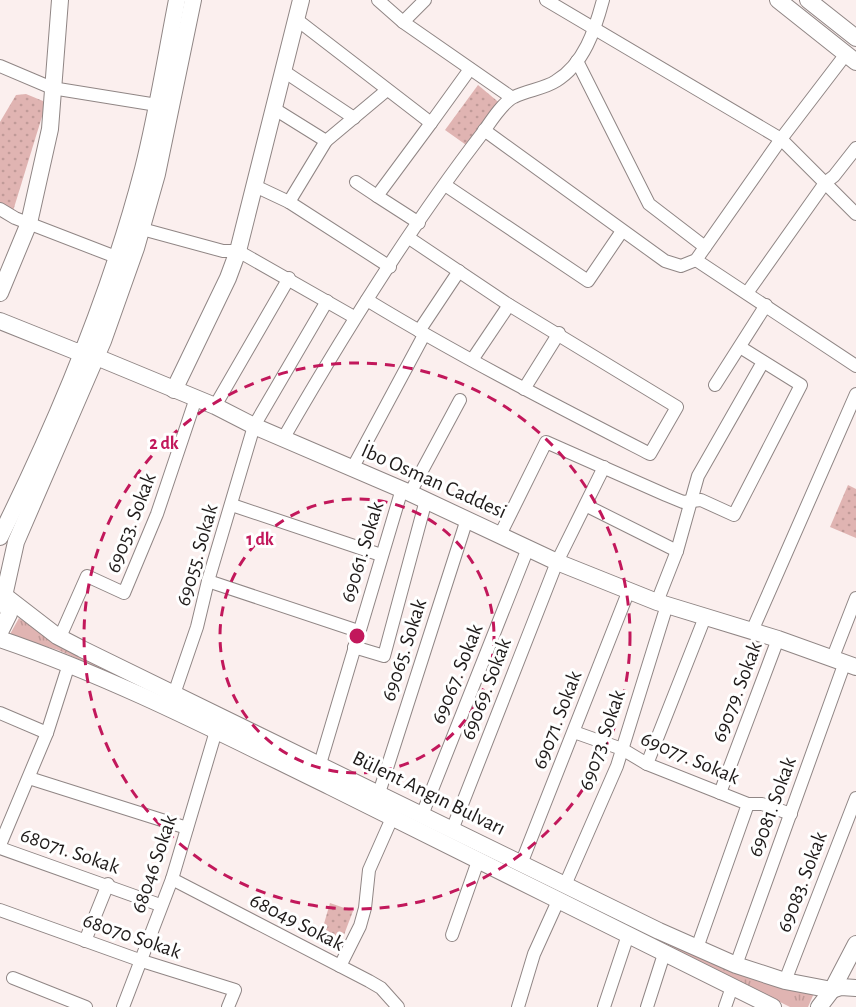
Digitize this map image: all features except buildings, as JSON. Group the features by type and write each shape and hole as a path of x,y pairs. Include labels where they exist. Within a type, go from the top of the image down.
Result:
{"main road":[{"path":"0,293 29,223 50,129 60,0"},
{"path":"0,537 89,353 143,169 177,0"},
{"path":"0,632 9,615 2,594 16,542 89,353 142,229 160,162 193,0"},
{"path":"174,390 228,278 238,251 301,0"},
{"path":"778,0 851,58"},
{"path":"808,0 856,37"},
{"name":"İbo Osman Caddesi","path":"0,321 75,351 89,353 196,398 352,470 426,500 557,562 662,603 845,662"},
{"name":"Bülent Angın Bulvarı","path":"2,594 60,637 697,948 736,965 785,981 832,990 841,987 856,988"},
{"name":"Bülent Angın Bulvarı","path":"0,639 69,664 216,731 773,1007"},
{"path":"819,1007 825,996 832,990 856,944"}],"street":[{"path":"378,0 403,22 511,98"},
{"path":"403,22 425,0"},
{"path":"546,0 781,139 856,214"},
{"path":"283,439 354,317 484,130 511,98 555,81 577,61 595,29 603,0"},
{"path":"296,18 431,123"},
{"path":"484,130 665,261 681,266 696,260 781,139 851,58"},
{"path":"577,61 649,204 705,247"},
{"path":"0,66 52,88 157,105"},
{"path":"377,196 470,69"},
{"path":"282,70 354,118"},
{"path":"289,202 326,141 387,90"},
{"path":"273,108 326,141"},
{"path":"747,293 825,183 834,176 856,148"},
{"path":"356,182 419,223"},
{"path":"445,185 588,281 622,231"},
{"path":"255,186 289,202 390,267"},
{"path":"0,209 29,223 116,257"},
{"path":"142,229 223,251 238,251 354,317"},
{"path":"367,300 524,389 650,454 677,407 559,333 509,305 409,238"},
{"path":"696,260 855,364"},
{"path":"352,470 422,333 459,271"},
{"path":"214,406 289,278"},
{"name":"69055. Sokak","path":"174,694 197,627 208,581 254,426 327,301"},
{"path":"472,360 509,305"},
{"path":"715,385 766,305"},
{"path":"524,389 559,333"},
{"path":"500,535 546,442 683,502 701,500 734,515 801,385 740,347"},
{"name":"69073. Sokak","path":"565,885 617,766 698,476 763,362"},
{"path":"752,631 856,394"},
{"name":"69053. Sokak","path":"60,637 87,576 124,593 157,514 196,398"},
{"name":"69061. Sokak","path":"320,764 381,555 406,491 460,400"},
{"name":"69069. Sokak","path":"452,830 557,562 587,506 604,467"},
{"path":"354,647 384,656 426,500"},
{"path":"232,505 381,555"},
{"path":"587,506 676,550"},
{"name":"69065. Sokak","path":"379,793 466,519"},
{"name":"69067. Sokak","path":"422,815 528,548"},
{"path":"208,581 358,631"},
{"name":"69071. Sokak","path":"521,864 629,590"},
{"name":"69081. Sokak","path":"736,965 845,662 856,598"},
{"path":"647,764 705,617"},
{"name":"69079. Sokak","path":"720,793 778,639"},
{"path":"0,846 47,733 69,664"},
{"path":"0,713 47,733"},
{"name":"68046 Sokak","path":"123,1007 142,961 160,905 172,879 216,731"},
{"name":"69077. Sokak","path":"574,732 622,749 647,764 748,804 697,948"},
{"path":"29,778 187,828"},
{"name":"69083. Sokak","path":"785,981 856,798"},
{"path":"748,804 762,804 790,814"},
{"path":"340,966 360,926 365,908 369,870 392,818"},
{"name":"68071. Sokak","path":"0,846 160,905"},
{"path":"452,935 478,861"},
{"name":"68049 Sokak","path":"172,879 381,987 394,1005"},
{"path":"85,941 108,884"},
{"path":"518,1007 534,954 558,901"},
{"name":"68070 Sokak","path":"0,910 142,961 235,990 228,1007"},
{"path":"604,1007 628,935"},
{"path":"647,1007 664,954"},
{"path":"13,978 86,1007"},
{"path":"725,1007 732,987"}],"green space":[{"path":"478,85 502,105 469,147 445,130"},
{"path":"26,94 43,101 44,110 13,211 0,203 0,122 16,95"},
{"path":"848,485 856,489 856,538 830,527"},
{"path":"19,618 60,645 724,968 789,988 815,991 808,1007 790,1007 183,706 58,650 9,636"},
{"path":"330,903 353,911 339,948 319,941"}]}
